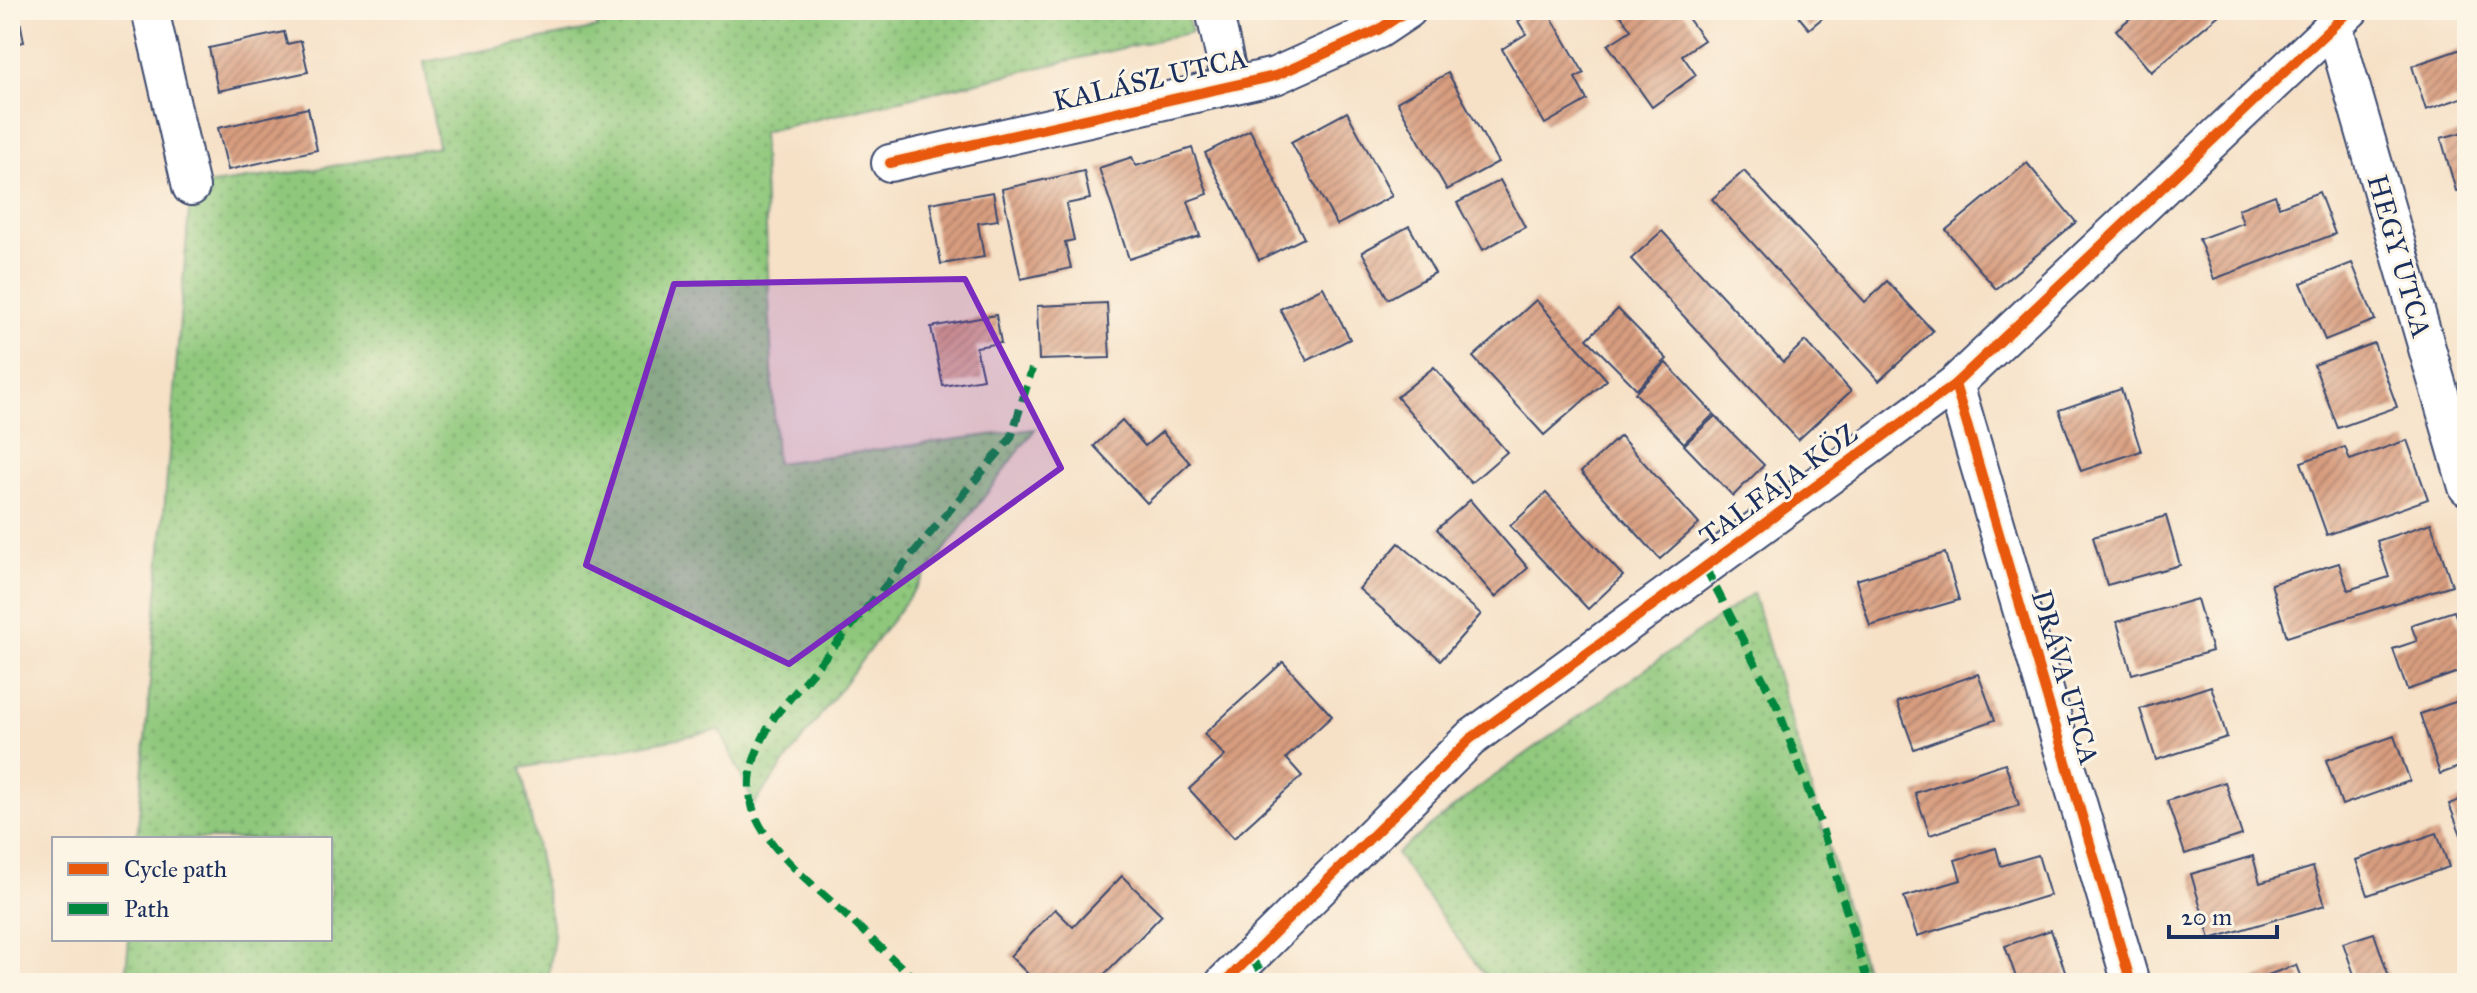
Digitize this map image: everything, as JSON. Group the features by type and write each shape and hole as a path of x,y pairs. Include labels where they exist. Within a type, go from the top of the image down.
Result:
{"street":[{"path":"150,10 191,187"},
{"path":"1214,10 1231,86"},
{"name":"KALÁSZ UTCA","path":"890,163 1231,86 1288,70 1378,30 1408,10"},
{"name":"TALFÁJA KÖZ","path":"1224,983 1470,739 1955,384 2342,18"},
{"name":"HEGY UTCA","path":"2342,18 2467,487"},
{"name":"DRÁVA UTCA","path":"1955,384 2131,983"}],"highlighted area":[{"path":"965,279 1061,468 789,664 586,565 674,284"}],"green space":[{"path":"593,10 1184,10 1192,32 762,132 776,463 1035,429 754,804 720,730 521,768 554,934 548,983 125,983 129,941 332,941 332,837 137,837 191,187 305,171 438,147 424,62 598,28"},
{"path":"1753,593 1869,983 1490,983 1396,854 1482,785"}],"building":[{"path":"10,10 18,10 24,42 10,45"},
{"path":"1538,10 1547,10 1584,73 1575,78 1587,100 1545,124 1502,49 1526,34 1518,21"},
{"path":"1617,10 1682,10 1704,40 1682,55 1696,75 1652,107 1608,45 1631,30"},
{"path":"1793,10 1832,10 1809,29"},
{"path":"2140,10 2217,10 2220,14 2151,72 2116,30"},
{"path":"284,32 287,44 301,41 308,72 218,91 209,48"},
{"path":"2467,47 2467,96 2426,110 2412,66"},
{"path":"1448,73 1498,162 1447,190 1397,102"},
{"path":"308,108 317,150 228,170 218,128"},
{"path":"1347,112 1392,196 1337,225 1291,142"},
{"path":"1250,130 1304,238 1259,260 1205,153"},
{"path":"2467,131 2467,188 2456,191 2441,138"},
{"path":"1192,148 1208,194 1188,201 1200,236 1129,259 1099,168 1132,157 1136,166"},
{"path":"2027,163 2076,222 1996,289 1946,230"},
{"path":"1084,171 1090,199 1066,204 1074,240 1065,242 1071,268 1021,279 1002,189"},
{"path":"1744,171 1865,302 1887,281 1933,331 1879,381 1712,199"},
{"path":"1500,180 1525,227 1483,250 1457,203"},
{"path":"993,192 998,220 978,223 984,257 941,264 930,203"},
{"path":"2319,192 2335,234 2214,279 2199,239 2243,223 2238,209 2275,195 2279,207"},
{"path":"1409,226 1435,273 1388,299 1362,252"},
{"path":"1662,231 1783,362 1805,341 1851,391 1798,440 1631,259"},
{"path":"2352,263 2375,320 2325,340 2301,283"},
{"path":"1323,287 1350,339 1307,361 1280,309"},
{"path":"1536,300 1607,380 1544,435 1473,357"},
{"path":"1107,303 1110,358 1039,360 1037,306"},
{"path":"1618,309 1667,359 1637,389 1587,339"},
{"path":"996,315 1001,343 976,347 983,379 943,386 931,327"},
{"path":"2374,343 2397,407 2338,428 2314,365"},
{"path":"1666,363 1714,414 1684,443 1635,393"},
{"path":"1434,367 1507,452 1471,483 1397,397"},
{"path":"2121,389 2141,451 2081,471 2059,410"},
{"path":"1715,416 1764,465 1733,496 1684,445"},
{"path":"1122,420 1145,446 1162,432 1190,463 1147,503 1094,446"},
{"path":"1620,436 1699,524 1660,559 1581,472"},
{"path":"2407,440 2428,499 2327,535 2301,462 2345,447 2350,460"},
{"path":"1546,493 1623,576 1588,609 1510,526"},
{"path":"1470,500 1528,568 1495,597 1437,529"},
{"path":"2166,516 2180,565 2107,585 2093,537"},
{"path":"2431,523 2452,585 2287,637 2271,584 2339,563 2348,590 2389,577 2377,541"},
{"path":"1399,543 1481,614 1441,660 1359,589"},
{"path":"1945,553 1959,600 1870,626 1856,580"},
{"path":"2197,599 2212,651 2132,674 2117,622"},
{"path":"2454,611 2467,647 2467,669 2407,690 2393,649 2417,641 2411,625"},
{"path":"1283,662 1332,716 1286,758 1302,776 1234,838 1189,789 1225,756 1204,734"},
{"path":"1978,674 1995,720 1914,749 1897,702"},
{"path":"2211,686 2227,737 2156,760 2140,709"},
{"path":"2467,698 2467,764 2440,774 2420,714"},
{"path":"2394,736 2410,781 2342,805 2326,760"},
{"path":"2005,763 2019,805 1930,835 1915,793"},
{"path":"2225,782 2242,835 2185,854 2167,801"},
{"path":"2467,797 2467,850 2449,804"},
{"path":"2437,833 2449,867 2368,895 2356,860"},
{"path":"1996,848 2001,866 2038,855 2050,895 1917,936 1904,897 1961,880 1955,860"},
{"path":"2253,856 2260,883 2313,867 2325,905 2210,939 2191,874"},
{"path":"1122,876 1162,915 1096,983 1037,983 1010,956 1055,909 1073,927"},
{"path":"2051,930 2069,983 2018,983 2005,946"},
{"path":"2374,933 2391,983 2357,983 2343,943"},
{"path":"2296,965 2303,983 2245,983"}],"marked path":[{"path":"919,983 777,849 753,809 751,772 758,749 775,716 1011,438 1032,369"},
{"path":"1705,567 1777,706 1820,822 1868,983"},
{"path":"1250,957 1270,983"}],"cycle path":[{"path":"890,163 1275,76 1378,30 1408,10"},
{"path":"1224,983 1470,739 1955,384 2350,10"},
{"path":"1955,384 2131,983"}]}
